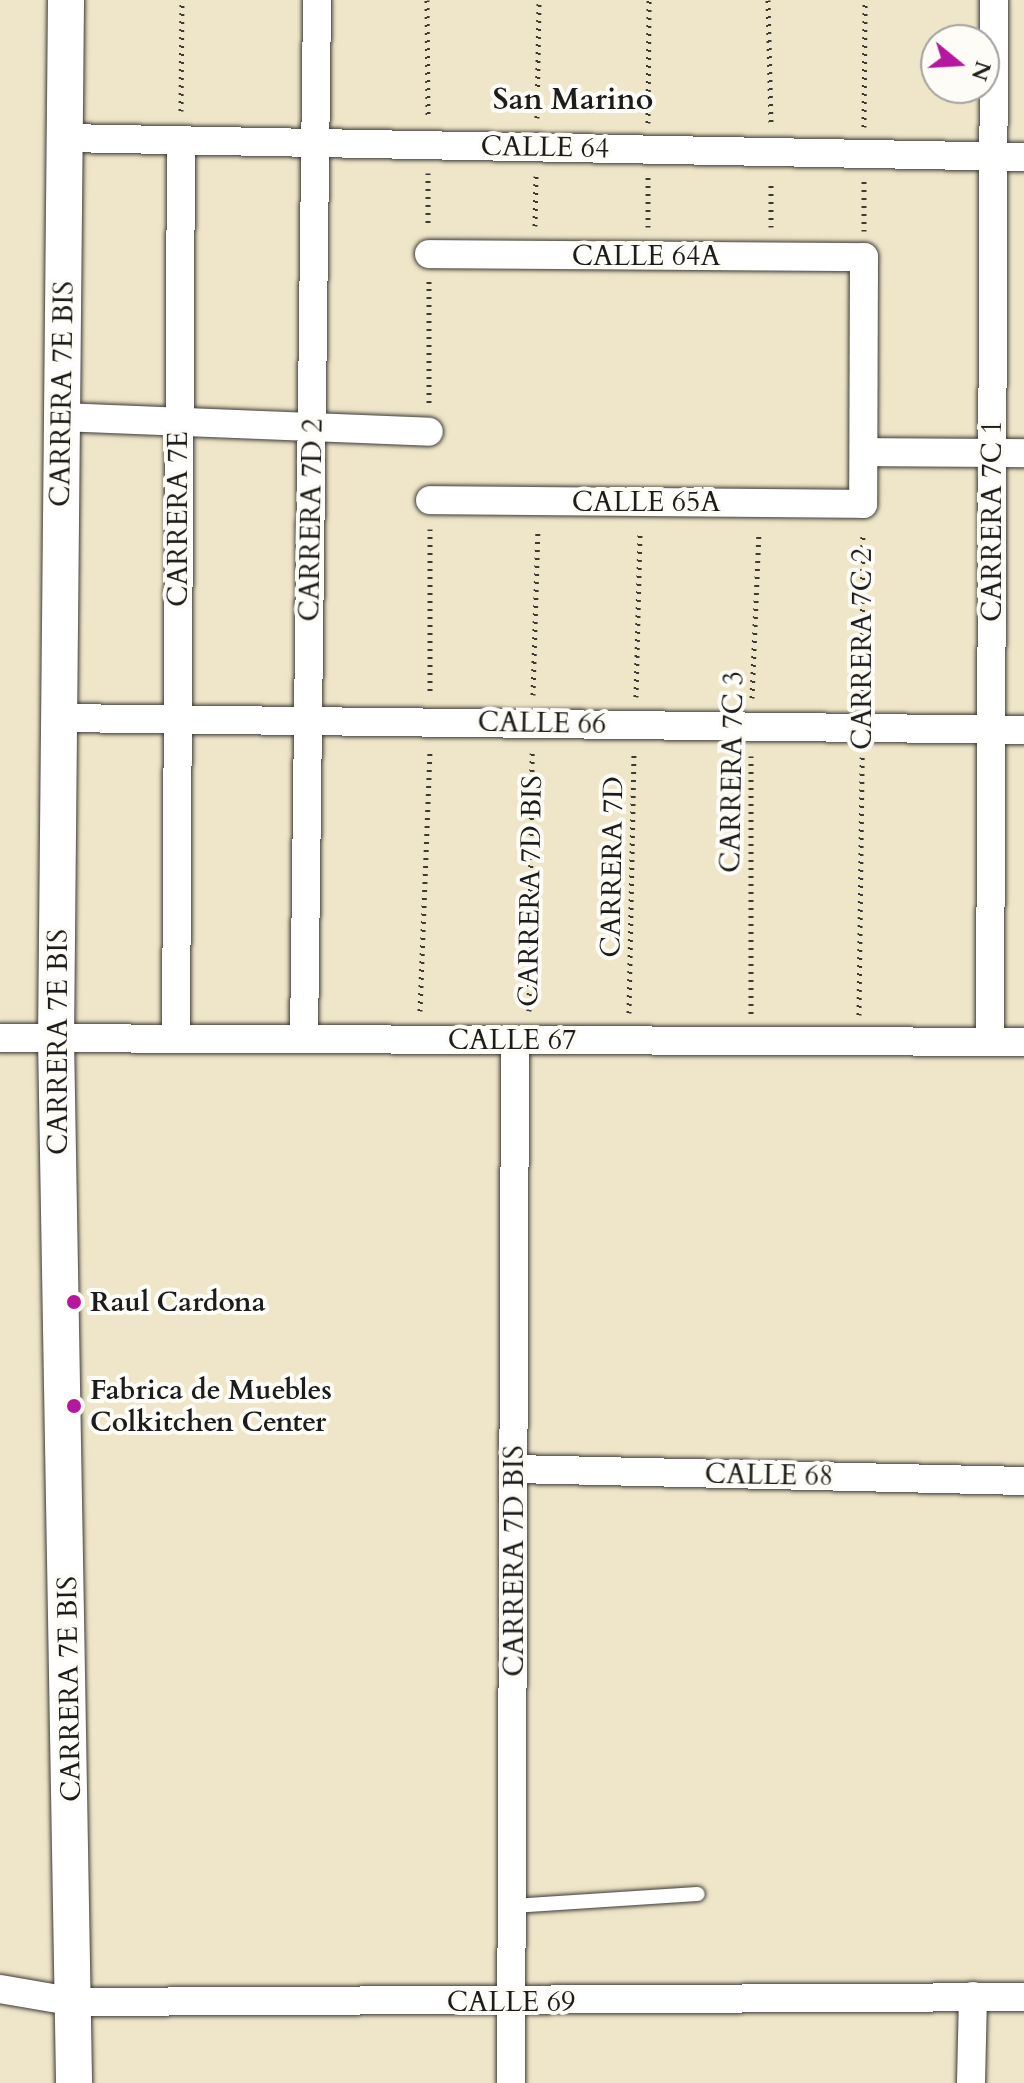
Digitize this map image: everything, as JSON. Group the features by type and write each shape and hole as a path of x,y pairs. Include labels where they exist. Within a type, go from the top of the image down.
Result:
{"street":[{"name":"CARRERA 7E BIS","path":"66,0 56,1038 74,2083"},
{"name":"CARRERA 7D 2","path":"304,1039 317,0"},
{"name":"CARRERA 7C 1","path":"990,1042 994,0"},
{"name":"CALLE 64","path":"65,138 1024,157"},
{"name":"CARRERA 7E","path":"176,1039 181,140"},
{"name":"CALLE 64A","path":"429,254 864,257 864,452"},
{"path":"62,417 429,432"},
{"path":"863,504 864,452 1024,453"},
{"name":"CALLE 65A","path":"430,500 863,504"},
{"name":"CALLE 66","path":"59,718 1024,730"},
{"name":"CALLE 67","path":"0,1038 1024,1042"},
{"name":"CARRERA 7D BIS","path":"511,2083 515,1469 522,1040"},
{"name":"CALLE 68","path":"515,1469 1024,1481"},
{"name":"CALLE 69","path":"0,1989 75,2002 511,2003 1024,1997"},
{"path":"971,2083 973,1996"}],"lane":[{"path":"512,1906 698,1894"}],"path":[{"path":"181,140 182,0"},
{"name":"CARRERA 7D BIS","path":"522,1040 538,501"},
{"name":"CARRERA 7D","path":"629,1040 640,502"},
{"name":"CARRERA 7C 3","path":"751,1041 751,725 760,503"},
{"name":"CARRERA 7C 2","path":"859,1041 863,504"}],"place":[{"name":"Raul Cardona","path":"74,1302"},
{"name":"Fabrica de Muebles Colkitchen Center","path":"74,1406"}],"district":[{"name":"San Marino","path":"573,100"}]}
